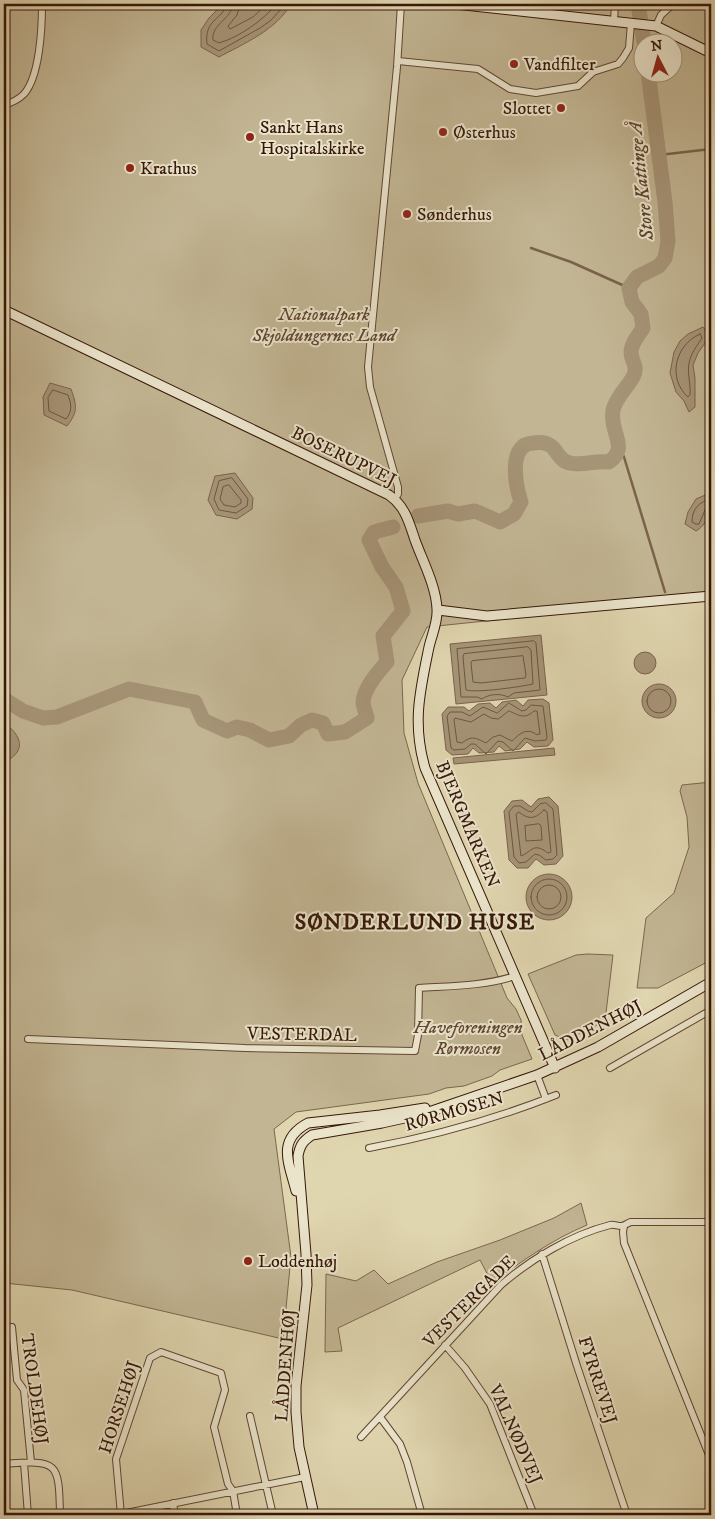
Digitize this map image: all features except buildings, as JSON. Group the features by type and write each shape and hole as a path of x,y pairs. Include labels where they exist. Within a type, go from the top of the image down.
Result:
{"street":[{"path":"4,105 15,101 25,93 34,73 40,50 42,4"},
{"path":"395,499 398,494 398,487 370,388 368,367 398,61 401,4"},
{"path":"455,4 656,26 711,53"},
{"path":"614,21 615,4"},
{"path":"656,26 661,15 673,4"},
{"path":"398,61 478,69 510,89 536,94 578,86 593,72 618,64 628,48 631,23"},
{"name":"BOSERUPVEJ","path":"4,310 395,499 406,512 434,590 438,610"},
{"path":"438,610 487,616 711,596"},
{"name":"BJERGMARKEN","path":"438,610 421,690 418,725 420,752 425,768 555,1068"},
{"name":"VESTERDAL","path":"28,1039 244,1048 415,1051 418,1035 419,988 467,985 502,980 515,976"},
{"name":"LÅDDENHØJ","path":"314,1515 299,1447 296,1412 296,1386 307,1285 298,1156 300,1146 304,1140 312,1134 422,1114 495,1091 537,1075 598,1047 711,982"},
{"path":"610,1068 711,1010"},
{"path":"537,1075 546,1099"},
{"name":"RØRMOSEN","path":"369,1148 450,1130 504,1114 556,1094"},
{"name":"LÅDDENHØJ","path":"302,1216 287,1155 287,1143 298,1128 308,1123 380,1115 450,1104"},
{"name":"VESTERGADE","path":"361,1437 501,1285 520,1268 542,1254 571,1240 612,1225 624,1226 632,1222 711,1222"},
{"path":"624,1226 624,1243 711,1460"},
{"name":"FYRREVEJ","path":"542,1254 577,1366 628,1515"},
{"name":"TROLDEHØJ","path":"4,1328 12,1328 18,1380 24,1390 28,1515"},
{"name":"VALNØDVEJ","path":"444,1345 469,1372 490,1404 534,1515"},
{"name":"HORSEHØJ","path":"237,1515 233,1491 228,1484 214,1427 225,1390 221,1373 161,1352 150,1358 116,1459 121,1514 173,1503 233,1491 266,1485 305,1477"},
{"path":"250,1416 273,1515"},
{"path":"380,1416 400,1444 408,1462 422,1515"},
{"name":"TROLDEHØJ","path":"4,1464 41,1462 50,1466 56,1472 58,1480 60,1515"},
{"path":"173,1503 175,1515"}],"green space":[{"name":"Nationalpark Skjoldungernes Land","path":"4,4 711,4 711,598 427,627 402,680 404,733 418,783 507,998 516,1009 521,1020 522,1035 532,1059 500,1070 492,1076 464,1086 446,1088 429,1094 296,1112 274,1129 291,1257 283,1339 72,1290 4,1283"},
{"path":"711,782 711,960 658,988 637,988 646,918 674,893 689,847 687,817 680,791 682,785"},
{"name":"Haveforeningen Rørmosen","path":"576,955 613,955 605,1021 567,1040 555,1035 528,974"},
{"path":"581,1203 587,1225 550,1244 492,1283 480,1260 338,1328 342,1351 325,1352 326,1274 356,1281 374,1270 388,1284 437,1262 500,1240 554,1218"}],"water":[{"path":"223,4 291,4 285,13 268,29 219,57 201,47 201,30 209,18"},
{"path":"703,327 710,336 698,353 693,365 695,407 689,412 684,401 676,392 670,373 674,352 680,341 688,334"},
{"path":"50,383 71,389 75,413 67,426 44,415 43,397"},
{"path":"235,473 253,498 252,509 237,519 216,515 208,500 215,476"},
{"path":"710,493 707,519 701,528 696,531 685,524 688,512 696,499"},
{"path":"541,635 547,695 456,704 450,644"},
{"path":"645,652 653,655 656,663 653,671 645,674 637,671 634,663 637,655"},
{"path":"659,684 666,685 671,689 675,694 675,708 671,713 666,717 659,718 652,717 647,713 643,708 642,701 643,694 647,689 652,685"},
{"path":"543,699 549,703 553,740 548,746 534,747 527,742 520,749 505,751 499,746 494,752 479,753 473,748 468,754 452,755 446,750 442,714 448,707 464,707 469,711 478,704 490,703 496,708 502,702 516,700 523,706 528,700"},
{"path":"4,723 18,738 19,748 11,758 4,762"},
{"path":"554,748 555,755 454,764 453,758"},
{"path":"549,797 558,806 563,856 556,864 544,865 536,859 528,868 517,868 509,860 504,811 512,801 522,800 531,807 538,799"},
{"path":"544,874 554,874 568,884 572,897 568,910 562,916 554,920 544,920 530,910 526,902 526,892 536,878"}],"waterway":[{"name":"Store Kattinge Å","path":"638,4 642,32"},
{"name":"Store Kattinge Å","path":"418,516 448,511 458,514 475,511 500,522 514,514 521,502 517,487 516,458 519,451 525,445 538,442 547,444 563,460 575,464 609,462 618,451 613,410 635,373 631,349 643,328 641,314 632,302 629,288 637,277 659,266 665,258 668,241 665,202 649,82"},
{"path":"659,155 711,149"},
{"path":"531,248 571,262 629,288"},
{"path":"620,449 665,592"},
{"name":"Store Kattinge Å","path":"4,699 23,711 43,718 57,717 129,689 195,702 203,720 227,731 237,727 250,730 269,740 289,736 301,725 312,720 323,723 328,734 345,732 367,718 363,704 366,691 372,680 387,662 383,636 403,611 396,587 382,567 369,540 374,532 393,527"}],"place":[{"name":"Vandfilter","path":"514,64"},
{"name":"Slottet","path":"561,108"},
{"name":"Østerhus","path":"443,132"},
{"name":"Sankt Hans Hospitalskirke","path":"250,137"},
{"name":"Krathus","path":"130,168"},
{"name":"Sønderhus","path":"407,214"},
{"name":"Loddenhøj","path":"248,1261"}],"district":[{"name":"SØNDERLUND HUSE","path":"415,921"}]}
